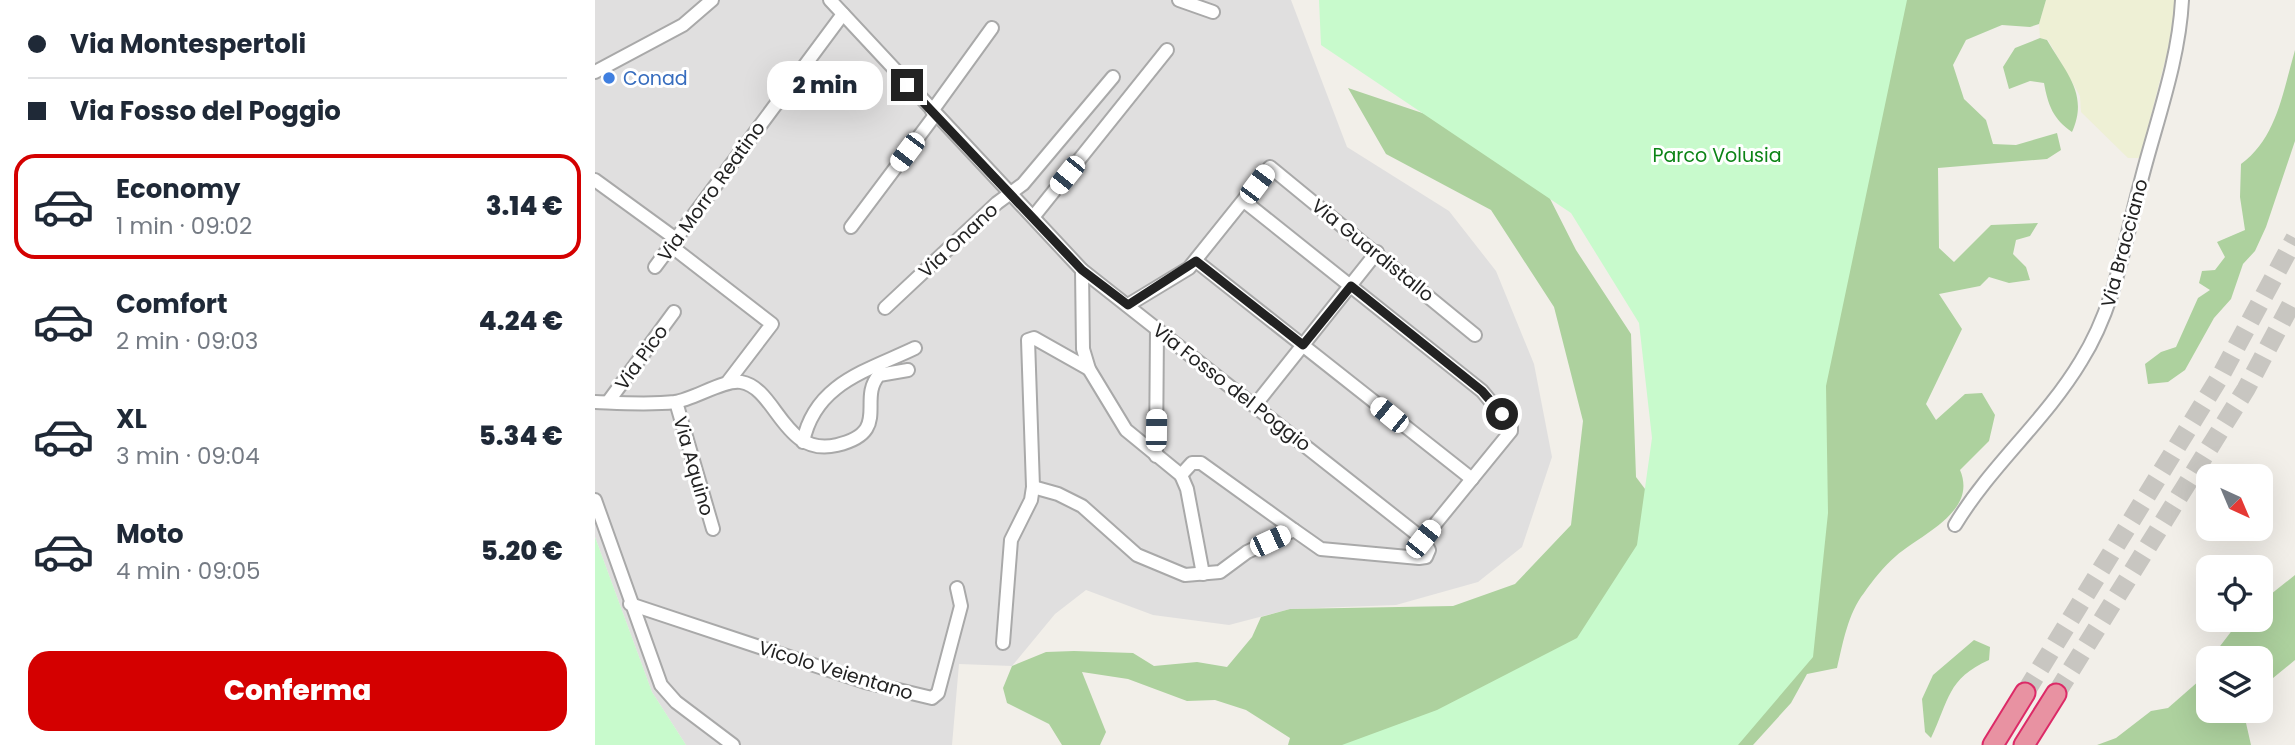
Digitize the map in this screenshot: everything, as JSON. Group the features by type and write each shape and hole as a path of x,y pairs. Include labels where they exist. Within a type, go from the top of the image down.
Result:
{"highway":[{"path":"1993,745 2025,693"},
{"path":"2024,745 2056,694"}],"street":[{"path":"595,72 683,25 712,0"},
{"name":"Via Fosso del Poggio","path":"830,0 1082,270 1256,404 1423,539"},
{"path":"1179,0 1213,12"},
{"name":"Via Bracciano","path":"1955,525 1993,468 2051,406 2082,360 2104,319 2123,261 2138,189 2172,64 2182,0"},
{"name":"Via Morro Reatino","path":"655,267 843,14"},
{"path":"851,227 992,28"},
{"path":"1034,216 1167,50"},
{"name":"Via Onano","path":"885,308 1023,184 1112,77"},
{"name":"Via Guardistallo","path":"1244,201 1269,167 1475,335"},
{"path":"595,180 772,324 727,383"},
{"path":"1128,305 1196,261 1244,201 1482,391 1512,428 1423,539 1429,546 1427,555 1419,558 1321,549 1201,463 1192,463 1181,475"},
{"path":"1256,404 1377,253"},
{"path":"1196,261 1472,479"},
{"path":"1082,270 1083,349 1089,369 1126,430 1181,475 1187,489 1203,574"},
{"name":"Via Pico","path":"602,402 674,312"},
{"path":"1156,456 1157,329"},
{"path":"1003,643 1011,540 1031,500 1033,487 1028,340 1033,337 1089,369"},
{"path":"803,442 811,417 833,388 915,348"},
{"path":"602,402 676,402 727,383 739,382 750,386 803,442 827,447 860,437 869,426 876,378 885,373 908,370"},
{"name":"Via Aquino","path":"676,402 713,529"},
{"path":"1033,487 1058,494 1093,513 1140,556 1183,575 1220,572 1247,552 1294,530"},
{"path":"595,500 630,604 665,691 733,745"},
{"name":"Vicolo Veientano","path":"630,604 865,682 932,698 938,693 961,606 957,588"}],"shaded area":[{"path":"595,0 1291,0 1347,147 1449,211 1496,271 1534,364 1552,457 1522,547 1478,582 1396,605 1290,609 1229,625 1153,615 1086,590 1055,614 1012,666 959,664 952,745 686,745 652,692 595,537"}],"green space":[{"name":"Parco Volusia","path":"1319,0 1907,0 1826,386 1828,513 1813,657 1738,745 1342,745 1437,710 1577,638 1637,545 1652,438 1639,323 1571,213 1321,45"},
{"path":"1892,0 2046,0 2039,24 2030,27 2002,25 1966,40 1953,65 1964,99 1986,120 1993,144 2016,145 2057,133 2061,150 2047,159 1938,168 1939,248 1954,262 1991,225 2038,223 2030,236 2016,240 2013,254 2026,267 2030,280 2009,283 1989,277 1980,286 1939,294 1962,329 1926,404 1936,420 1965,394 1982,393 1995,415 1989,441 1960,470 1963,485 1961,498 1954,510 1892,560 1858,601 1847,629 1837,668 1807,674 1791,703 1753,745 1621,745 1714,550"},
{"path":"2046,0 2175,0 2174,26 2140,158 2128,158 2081,112 2080,96 2048,40 2040,38 2039,24"},
{"path":"2040,38 2047,40 2068,74 2077,95 2077,118 2072,132 2052,111 2044,83 2030,81 2009,89 2003,67 2015,48"},
{"path":"2295,50 2295,141 2266,227 2255,251 2243,264 2231,299 2214,318 2185,370 2168,382 2148,384 2145,364 2161,352 2176,347 2198,298 2210,290 2199,283 2202,271 2215,270 2225,257 2217,242 2245,230 2240,197 2241,164 2263,141 2271,127"},
{"path":"1348,88 1446,121 1536,171 1576,250 1631,334 1636,477 1654,501 1618,642 1420,745 1288,745 1290,738 1246,710 1215,700 1187,701 1128,679 1082,672 1106,732 1100,745 1062,745 1049,724 1007,703 1003,688 1012,666 1046,652 1074,651 1133,653 1154,666 1197,662 1227,667 1252,637 1261,617 1290,609 1453,606 1515,584 1571,525 1583,421 1554,307 1491,210 1386,154"},
{"path":"595,537 652,692 686,745 595,745"},
{"path":"2295,575 2295,660 2273,678 2273,646 2220,646 2231,632 2273,632 2273,592"},
{"path":"1974,640 1990,647 1989,660 1975,667 1957,683 1931,738 1925,732 1922,699 1933,675"},
{"path":"2196,684 2196,723 2246,723 2251,745 2097,745 2116,738 2151,711 2168,708"}],"tunnel":[{"path":"2025,693 2221,375 2295,238"},
{"path":"2056,694 2246,389 2295,297"}],"place":[{"name":"Conad","path":"609,78"}],"route":[{"path":"907,85 1034,216 1082,270 1128,305 1196,261 1303,345 1351,286 1482,391 1502,414"}]}
